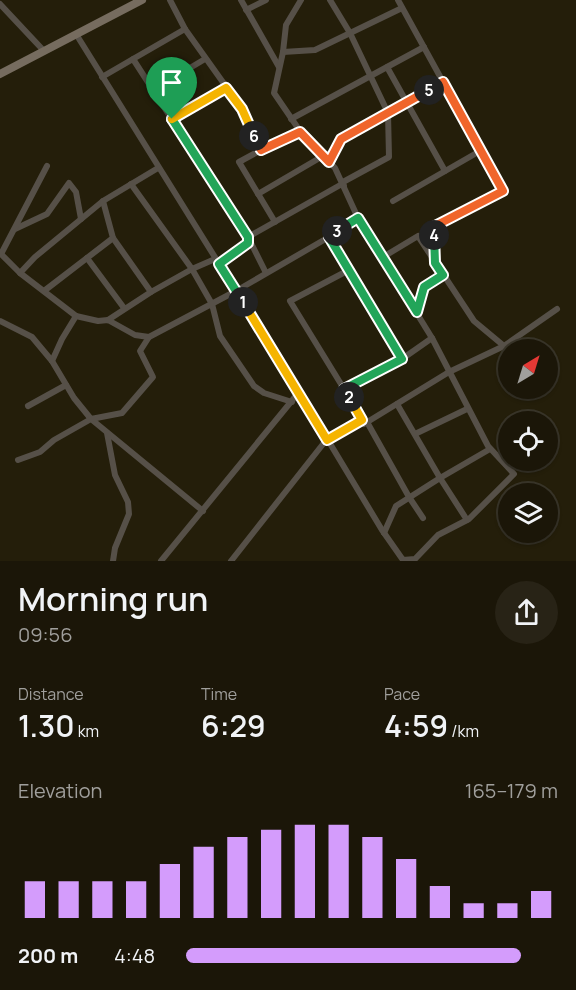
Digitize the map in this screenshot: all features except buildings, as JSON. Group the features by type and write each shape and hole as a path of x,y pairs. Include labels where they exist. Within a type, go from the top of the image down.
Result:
{"main road":[{"path":"0,74 141,0"}],"street":[{"path":"170,0 185,29 242,109 261,150"},
{"path":"241,0 279,68"},
{"path":"246,10 266,0"},
{"path":"75,34 299,392 384,533 403,560 415,559 438,535 467,520 514,474 490,449 432,338 358,218 335,168 300,132 274,93 286,25 301,0"},
{"path":"330,0 350,33 388,113 389,157 344,182 344,186"},
{"path":"398,0 503,191 433,227 435,263"},
{"path":"0,4 44,51"},
{"path":"283,52 315,50 402,8"},
{"path":"102,77 185,29"},
{"path":"291,119 424,47"},
{"path":"133,59 248,237 266,273"},
{"path":"153,90 205,59"},
{"path":"387,67 445,171"},
{"path":"329,162 341,139 443,82"},
{"path":"172,119 226,88"},
{"path":"275,222 239,162 300,132"},
{"path":"393,201 480,151"},
{"path":"258,194 323,156"},
{"path":"47,166 0,253 20,273 76,316 98,321 108,320 150,292 192,269 217,261 248,243 248,237"},
{"path":"20,273 35,257 103,201 158,168"},
{"path":"15,229 47,214 69,183 76,192 81,219"},
{"path":"131,184 192,269 212,304 220,336 254,386 264,393 292,402"},
{"path":"248,237 275,222 274,220 342,184 344,186"},
{"path":"103,201 113,238 150,292"},
{"path":"18,460 40,452 54,440 91,419 122,413 153,377 140,351 148,337 236,291 358,218"},
{"path":"383,257 418,236 474,321 498,341"},
{"path":"329,237 402,359"},
{"path":"44,291 113,238"},
{"path":"87,258 124,308"},
{"path":"349,270 290,301 423,518"},
{"path":"417,312 424,287 443,275"},
{"path":"514,339 557,309"},
{"path":"52,361 76,316"},
{"path":"108,320 135,335 148,337"},
{"path":"0,321 32,337 52,361 74,398 91,419 203,511"},
{"path":"344,389 402,359 432,338"},
{"path":"231,561 327,440 397,404 449,372 498,349"},
{"path":"28,406 66,385"},
{"path":"161,561 299,392"},
{"path":"397,404 467,520"},
{"path":"415,434 467,408"},
{"path":"107,432 115,475 128,502 129,514 115,548 113,561"},
{"path":"384,533 396,506 490,449"}],"route":[{"path":"443,82 503,191 433,227 435,263 443,275 424,287 417,312 358,218 329,237 402,359 344,389 362,420 327,440 219,264 248,243 248,237 172,119 226,88 242,109 261,150 300,132 329,162 341,139 443,82"}]}
